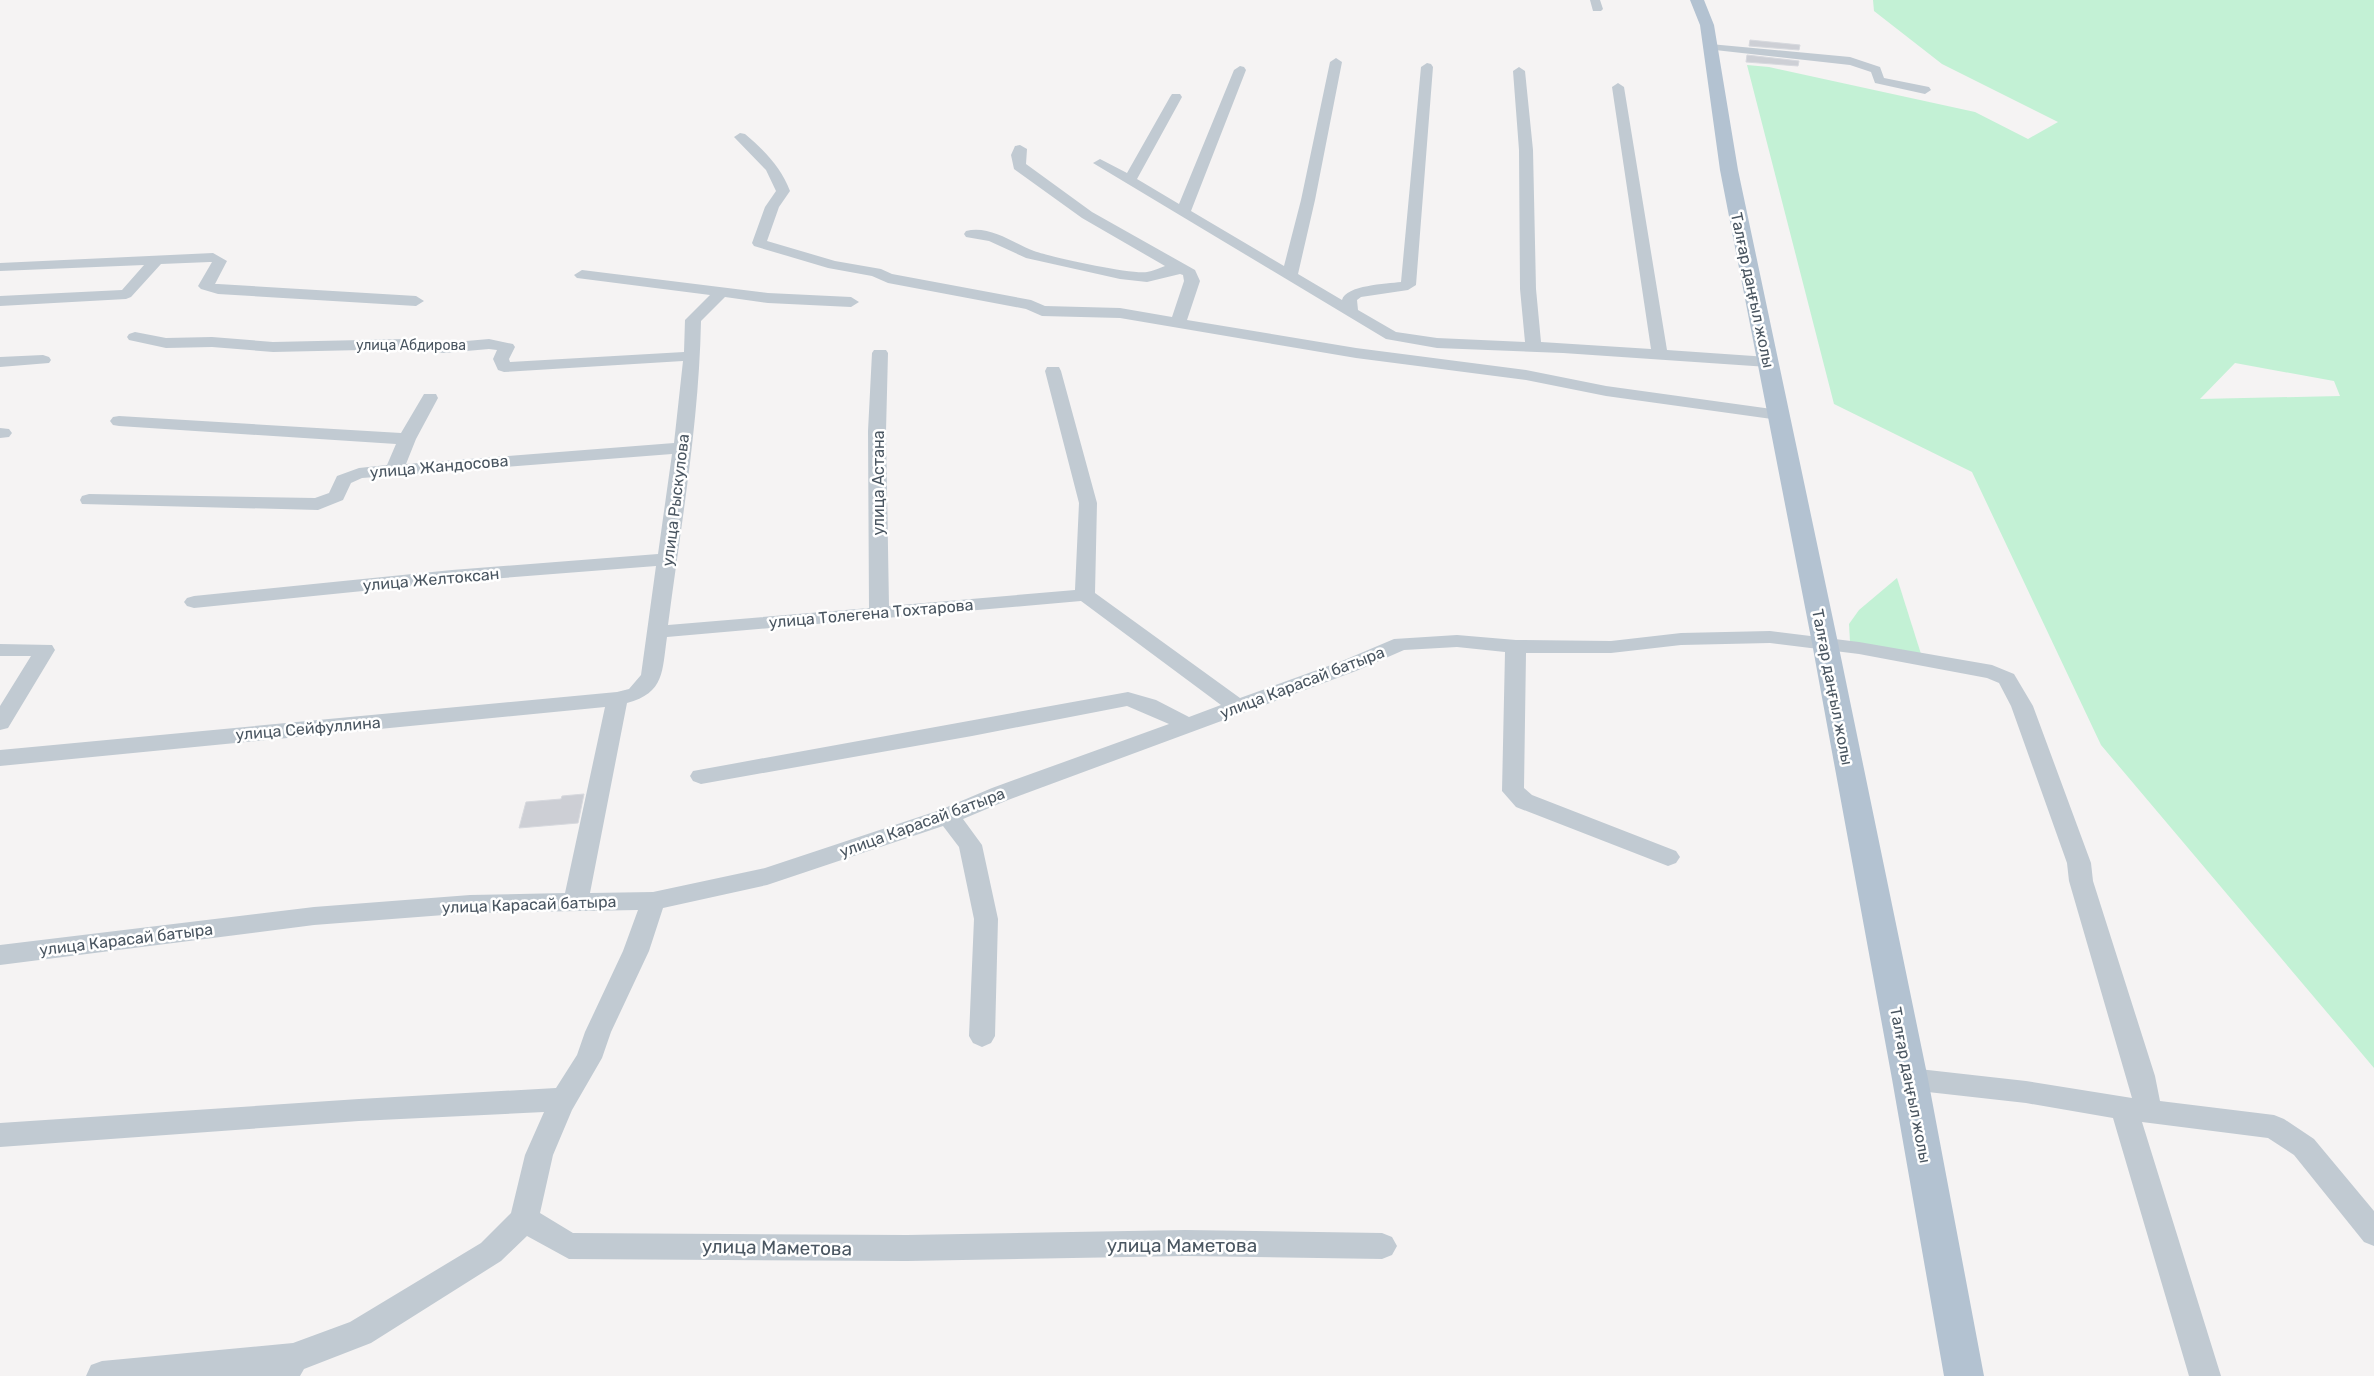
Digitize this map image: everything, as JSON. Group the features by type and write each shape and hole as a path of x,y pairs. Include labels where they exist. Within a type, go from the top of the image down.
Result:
{"main road":[{"name":"Талғар даңғыл жолы","path":"1697,0 1706,25 1728,170 1825,643 1910,1079 1964,1376"}],"street":[{"path":"1710,47 1850,61 1876,70 1879,80 1925,90"},
{"path":"1290,274 1308,200 1336,62"},
{"path":"1351,312 1349,298 1357,293 1408,284 1427,67"},
{"path":"1183,212 1240,70"},
{"path":"1519,71 1526,150 1528,289 1533,347"},
{"path":"1618,87 1624,136 1641,228 1660,355"},
{"path":"1130,180 1176,97"},
{"path":"740,137 766,159 783,191 772,207 759,243 833,265 861,268 888,278 1031,304 1042,311 1120,314 1356,353 1526,375 1606,391 1780,420"},
{"path":"1020,149 1018,155 1019,166 1041,183 1087,215 1190,273 1192,281 1178,323"},
{"path":"1100,163 1392,336 1438,343 1768,362"},
{"path":"971,234 992,237 1031,255 1120,274 1147,277 1168,270 1180,269"},
{"path":"0,267 213,257 220,261 206,286 218,289 416,301"},
{"path":"0,300 126,294 156,260"},
{"path":"582,275 768,298 851,302"},
{"name":"улица Рыскулова","path":"617,698 636,694 651,677 682,448 692,356 693,320 721,293"},
{"name":"улица Абдирова","path":"136,337 166,344 212,342 273,347 407,344 444,348 489,344 507,347 501,359 504,367 692,356"},
{"name":"улица Астана","path":"879,613 877,431 880,353"},
{"path":"0,362 43,360"},
{"path":"1053,371 1088,503 1085,595 1237,706"},
{"path":"394,470 407,439 430,398"},
{"path":"119,421 407,439"},
{"name":"улица Жандосова","path":"89,500 318,504 337,496 343,480 359,473 518,459 682,448"},
{"name":"улица Желтоксан","path":"194,602 452,576 668,559"},
{"name":"улица Толегена Тохтарова","path":"656,632 1085,595"},
{"name":"улица Карасай батыра","path":"0,955 314,916 470,904 653,901 767,876 948,816 1000,794 1349,666 1401,644 1457,640 1516,646 1611,647 1681,639 1770,637 1825,643 1992,672 2006,679 2022,706 2079,863 2081,881 2141,1076 2136,1110 2204,1376"},
{"path":"1516,646 1513,710 1513,791 1524,801 1590,825 1668,857"},
{"path":"0,650 44,650 0,723"},
{"path":"576,901 617,698"},
{"name":"улица Сейфуллина","path":"0,758 617,698"},
{"path":"701,776 992,726 1128,698 1148,705 1188,725"},
{"path":"948,816 970,845 986,919 982,1036"},
{"path":"102,1376 289,1367 360,1334 491,1252 524,1219 539,1155 565,1099 589,1058 598,1032 636,952 653,901"},
{"path":"1910,1079 2026,1092 2136,1110 2274,1127 2304,1147 2374,1233"},
{"path":"0,1135 359,1110 565,1099"},
{"name":"улица Маметова","path":"524,1219 569,1246 906,1248 1185,1243 1382,1246"}],"green space":[{"path":"1873,0 2374,0 2374,1068 2101,745 1972,472 1834,404 1747,65 1769,67 1975,112 2028,139 2058,122 1942,64 1874,11","holes":["2235,363 2334,381 2340,396 2200,399"]},
{"path":"1897,578 1921,654 1850,642 1849,624 1859,610"}],"building":[{"path":"1750,40 1800,45 1799,50 1749,46"},
{"path":"1747,55 1799,61 1798,66 1746,62"},
{"path":"584,794 578,823 519,828 526,802 561,799 562,796"}]}
